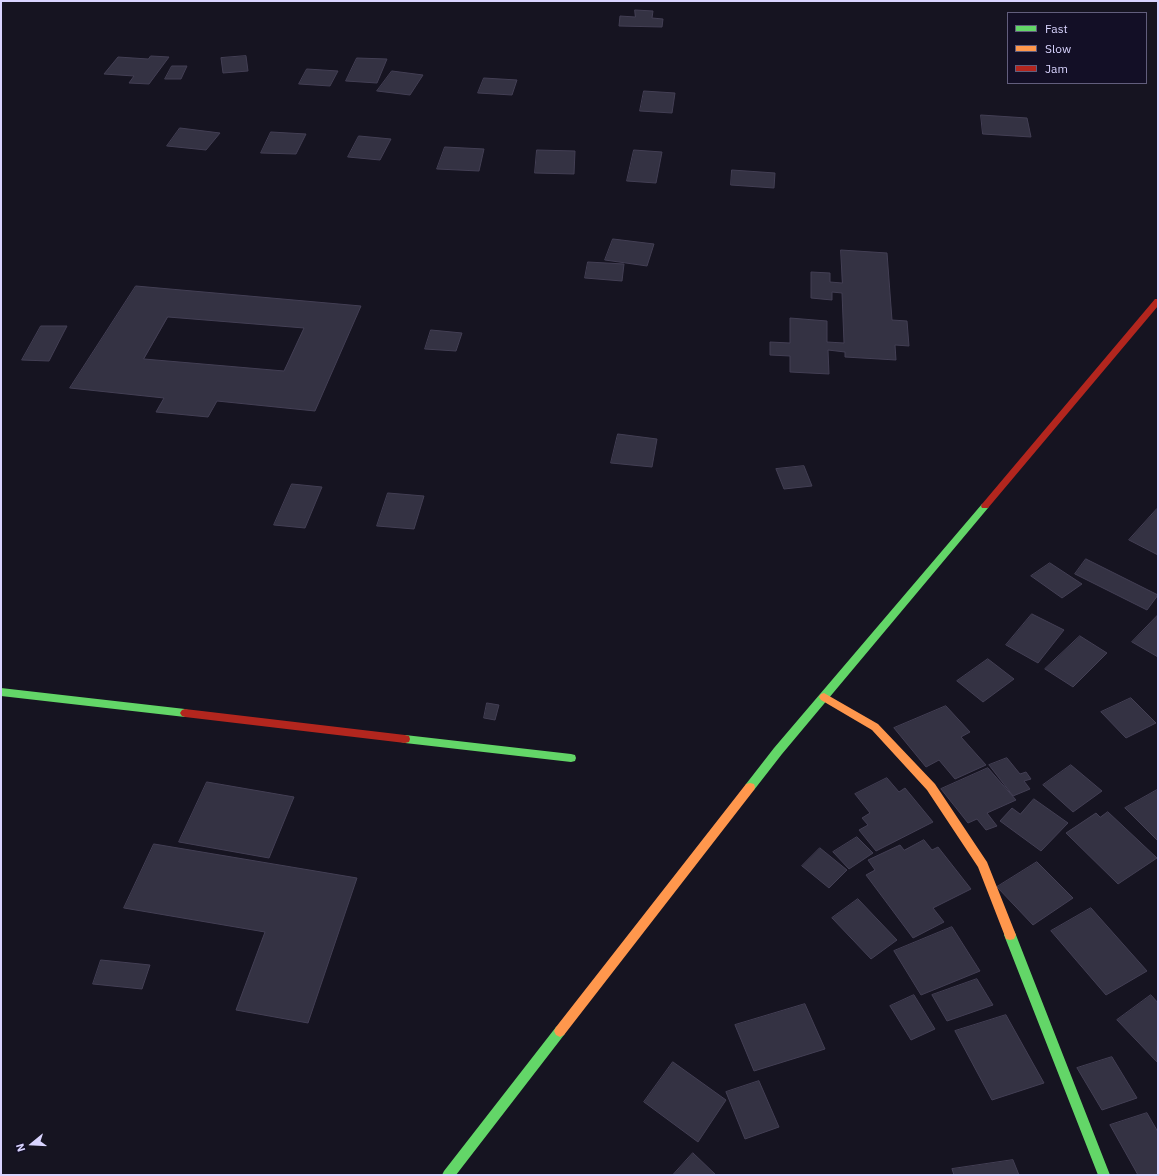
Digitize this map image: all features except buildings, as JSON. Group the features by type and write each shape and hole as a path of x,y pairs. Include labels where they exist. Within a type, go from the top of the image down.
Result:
{"main road":[{"path":"448,1175 778,751 1158,301"},
{"path":"1,692 571,758"},
{"path":"824,697 875,727 931,787 983,865 1104,1175"}],"traffic: fast":[{"path":"750,787 778,751 985,506"},
{"path":"1,692 185,713"},
{"path":"405,739 571,758"},
{"path":"1010,935 1104,1175"},
{"path":"448,1175 560,1031"}],"traffic: slow":[{"path":"824,697 875,727 931,787 983,865 1010,935"},
{"path":"560,1031 750,787"}],"traffic: jam":[{"path":"985,506 1158,301"},
{"path":"185,713 405,739"}]}
